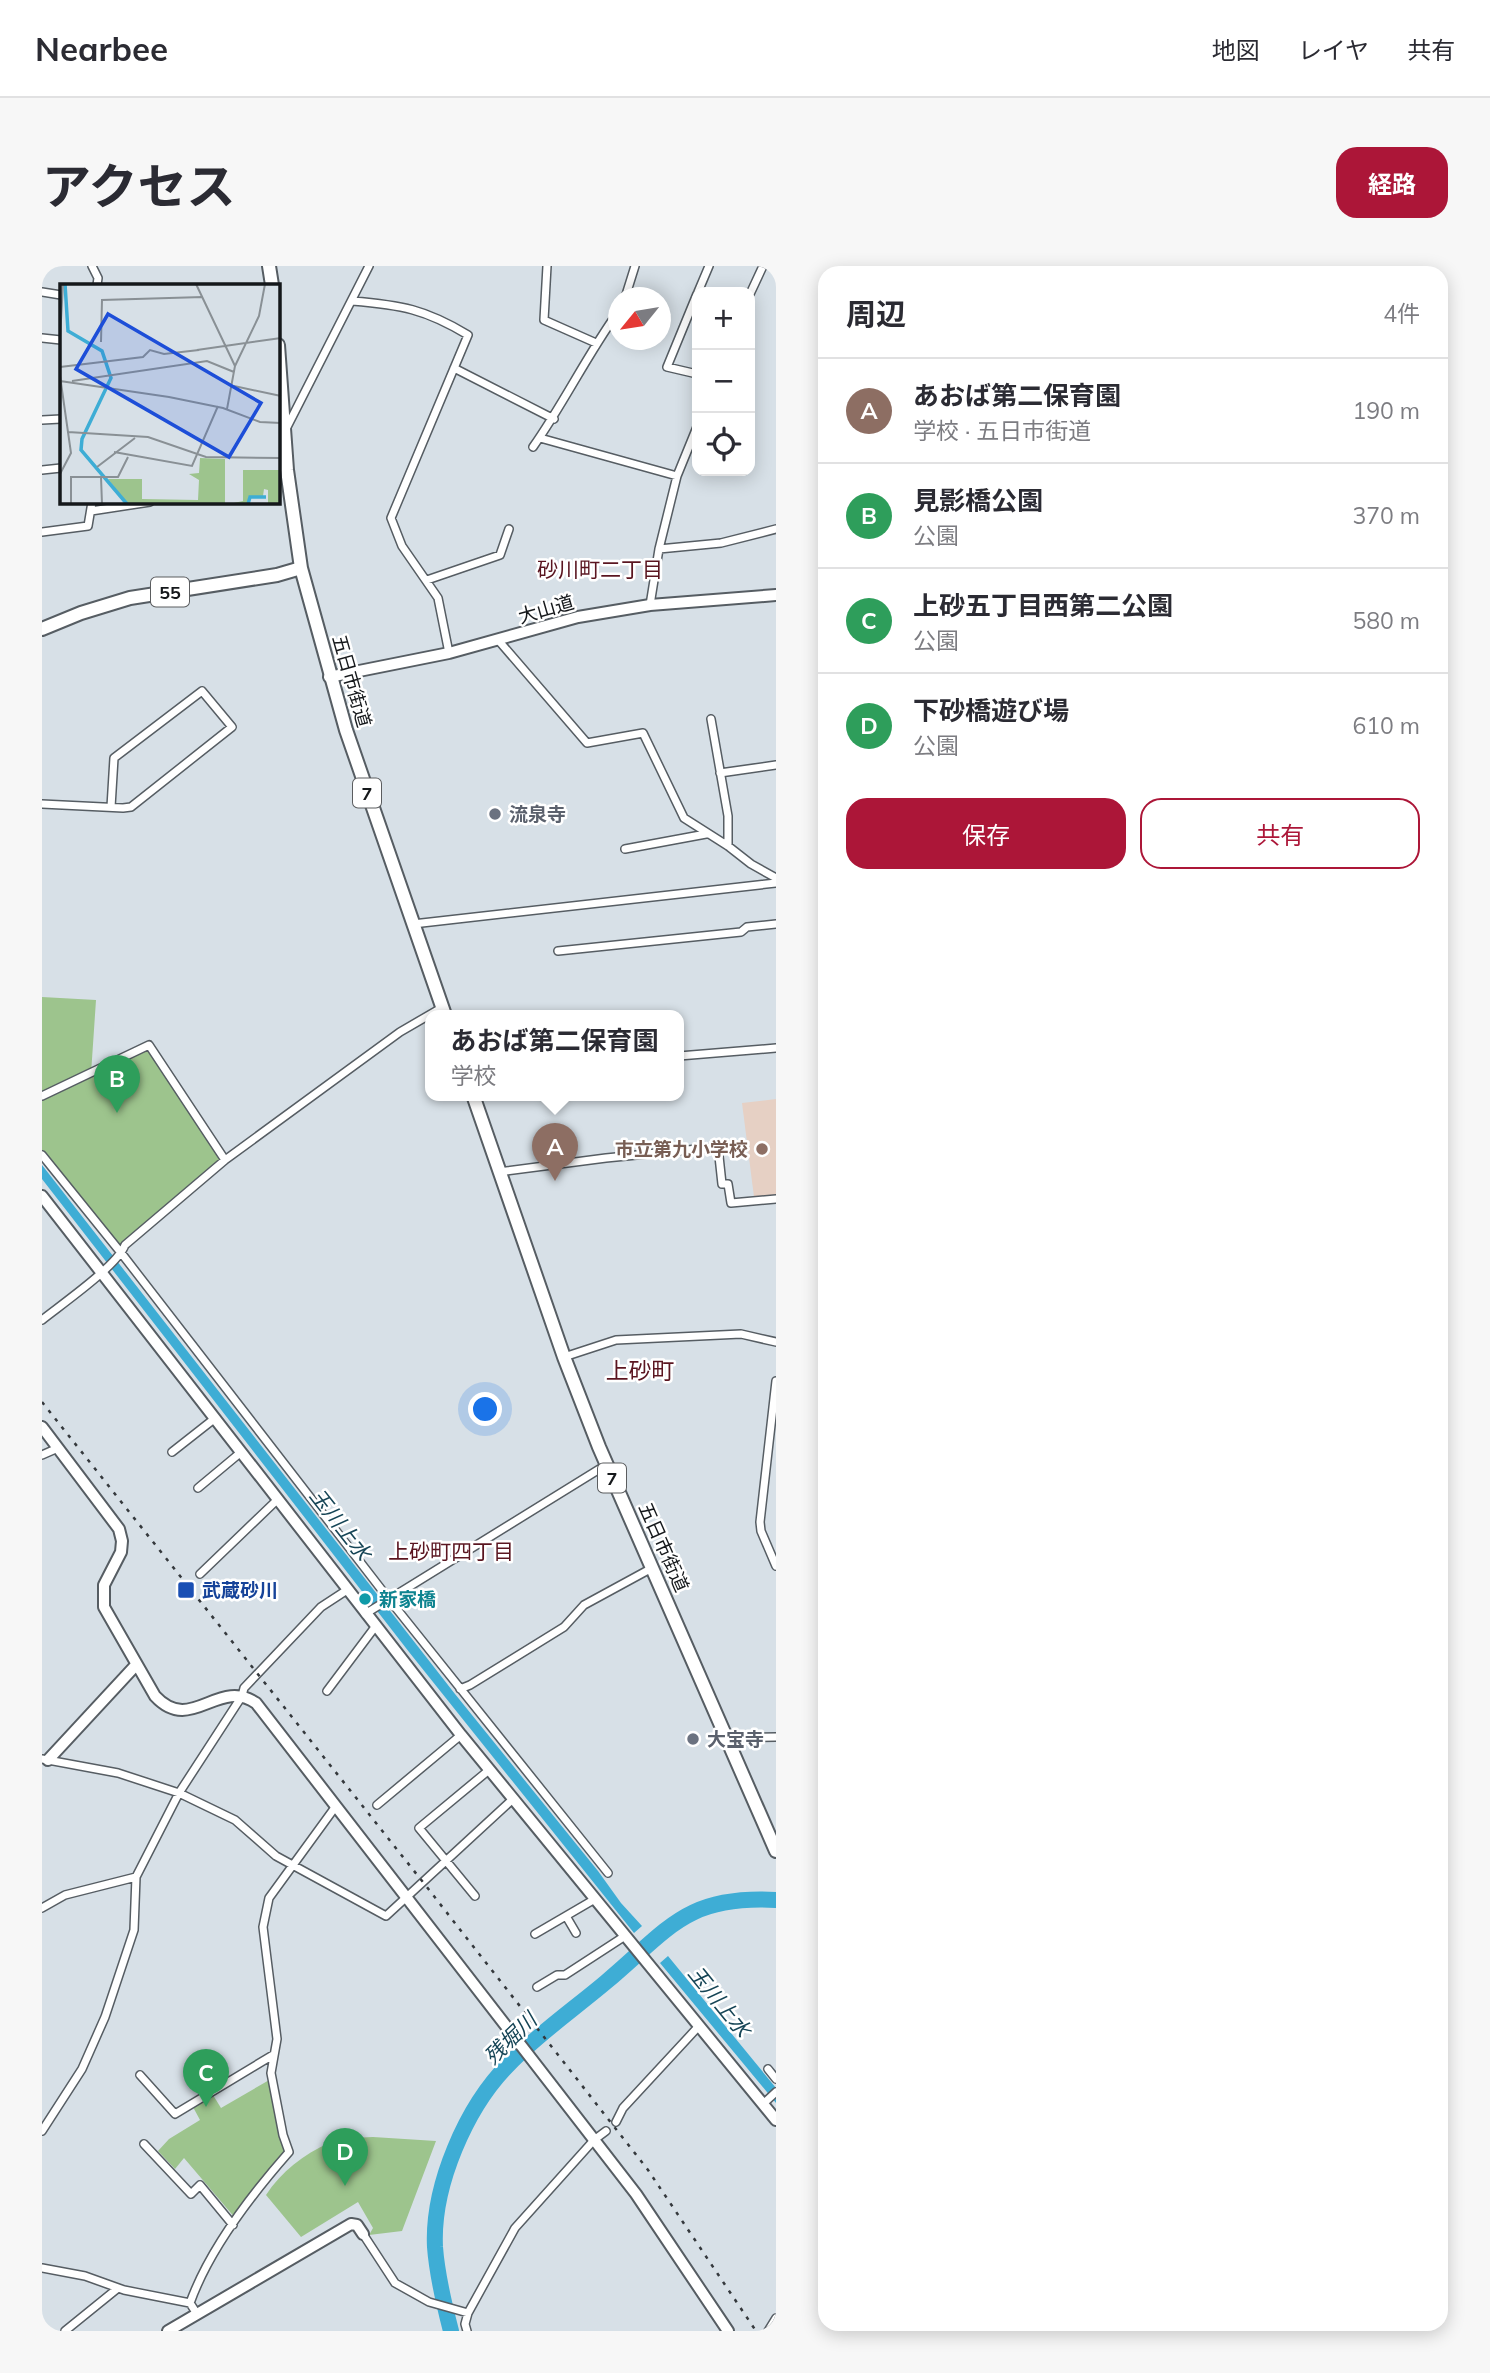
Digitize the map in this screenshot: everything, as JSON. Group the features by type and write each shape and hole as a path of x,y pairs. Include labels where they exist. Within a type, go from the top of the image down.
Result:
{"main road":[{"path":"269,266 272,284"},
{"name":"五日市街道","path":"280,382 284,433 282,470 300,568 346,730 444,1010"},
{"name":"55","path":"42,629 81,613 130,598 277,575 300,568"},
{"name":"五日市街道","path":"475,1101 564,1357 604,1447 606,1465 776,1851"}],"street":[{"path":"92,266 98,278 97,284"},
{"path":"284,433 369,266"},
{"path":"547,266 544,320 596,343"},
{"path":"628,287 635,266"},
{"path":"700,287 709,266"},
{"path":"753,287 762,266"},
{"path":"42,292 60,295"},
{"path":"352,301 399,305 441,318 468,335 391,518 402,547 438,598 449,653"},
{"path":"692,308 667,368 692,373"},
{"path":"533,447 554,419 608,326"},
{"path":"42,338 60,340"},
{"path":"454,368 554,419"},
{"path":"42,420 60,419"},
{"path":"540,438 677,476"},
{"path":"650,605 659,549 677,476 692,439"},
{"path":"42,470 60,468"},
{"path":"42,532 88,526 91,506 120,504"},
{"path":"427,580 500,555 509,529"},
{"path":"659,549 721,543 776,529"},
{"name":"大山道","path":"329,677 499,641 578,617 650,605 776,595"},
{"path":"499,641 587,743 643,733 684,818 776,881"},
{"path":"42,804 111,807 131,807 232,727 202,691 114,758 111,807"},
{"path":"711,719 728,816 728,846"},
{"path":"720,773 776,765"},
{"path":"625,849 706,834"},
{"path":"413,924 776,881"},
{"path":"558,951 741,932 747,927 776,924"},
{"path":"42,1320 120,1256 125,1245 225,1160 400,1032 425,1020"},
{"path":"42,1096 149,1045 225,1160"},
{"path":"684,1055 776,1046"},
{"path":"499,1172 718,1147 722,1184 728,1184 731,1203 776,1199"},
{"path":"42,1155 385,1600 608,1873"},
{"path":"42,1196 346,1590 367,1613 375,1627 489,1770 698,2027 769,2098 776,2120"},
{"path":"564,1357 616,1340 741,1334 776,1342"},
{"path":"776,1381 760,1522 761,1531 776,1566"},
{"path":"172,1452 214,1419"},
{"path":"42,1427 120,1529 121,1552 105,1582 103,1602 106,1612 155,1696 170,1708 191,1710 222,1696 242,1696 256,1703 268,1716 656,2221 729,2331"},
{"path":"42,1455 58,1448"},
{"path":"198,1488 240,1453"},
{"path":"367,1613 606,1465"},
{"path":"200,1574 276,1500"},
{"path":"460,1689 564,1627 584,1605 652,1568"},
{"path":"42,2131 82,2068 105,2017 134,1930 136,1877 179,1793 242,1696 244,1688 321,1607 346,1590"},
{"path":"327,1691 375,1627"},
{"path":"45,1759 136,1665"},
{"path":"377,1805 461,1735"},
{"path":"727,1738 776,1737"},
{"path":"45,1759 118,1773 179,1793 235,1820 272,1853 386,1916 513,1799"},
{"path":"474,1896 419,1828 489,1770"},
{"path":"190,2304 202,2274 233,2225 261,2184 289,2152 283,2136 272,2079 277,2039 263,1927 269,1898 336,1806"},
{"path":"42,1908 65,1895 136,1877"},
{"path":"535,1934 595,1899"},
{"path":"566,1916 576,1933"},
{"path":"537,1987 557,1975 565,1975 628,1940"},
{"path":"616,2122 623,2108 698,2027"},
{"path":"140,2076 175,2114 273,2055"},
{"path":"768,2069 776,2079"},
{"path":"467,2331 465,2324 468,2314 515,2228 594,2140 606,2131"},
{"path":"144,2144 191,2194 200,2185 233,2225"},
{"path":"168,2331 351,2224 357,2225 391,2280 434,2303 468,2314"},
{"path":"42,2268 85,2276 118,2288 190,2304 197,2314"},
{"path":"65,2331 118,2288"},
{"path":"768,2331 776,2318"}],"shaded area":[{"name":"市立第九小学校","path":"776,1099 776,1195 754,1197 742,1103"}],"green space":[{"path":"42,997 96,1000 91,1074 149,1049 222,1157 118,1253 42,1152"},
{"path":"271,2079 287,2150 236,2219 184,2158 175,2169 158,2151 169,2139 200,2120 193,2107 213,2095 221,2108"},
{"path":"373,2137 436,2141 402,2231 369,2235 373,2228 358,2202 301,2237 266,2195 294,2164 320,2147 340,2140"}],"water":[{"path":"42,1165 455,1694 642,1926 634,1933 409,1652 42,1179"},
{"path":"668,1956 776,2088 776,2103 660,1963"}],"waterway":[{"name":"残堀川","path":"451,2331 435,2247 439,2199 455,2149 466,2125 493,2082 532,2042 681,1919 720,1903 776,1900"}],"railway":[{"path":"42,1402 648,2170 756,2331"}],"place":[{"name":"流泉寺","path":"495,814"},
{"name":"見影橋公園","path":"117,1113"},
{"name":"市立第九小学校","path":"762,1149"},
{"name":"あおば第二保育園","path":"555,1181"},
{"name":"武蔵砂川","path":"186,1590"},
{"name":"新家橋","path":"365,1599"},
{"name":"大宝寺","path":"693,1739"},
{"name":"上砂五丁目西第二公園","path":"206,2107"},
{"name":"下砂橋遊び場","path":"345,2186"}],"district":[{"name":"砂川町二丁目","path":"600,569"},
{"name":"上砂町","path":"640,1370"},
{"name":"上砂町四丁目","path":"451,1551"}],"water label":[{"name":"玉川上水","path":"341,1524"},
{"name":"玉川上水","path":"720,2001"}]}
